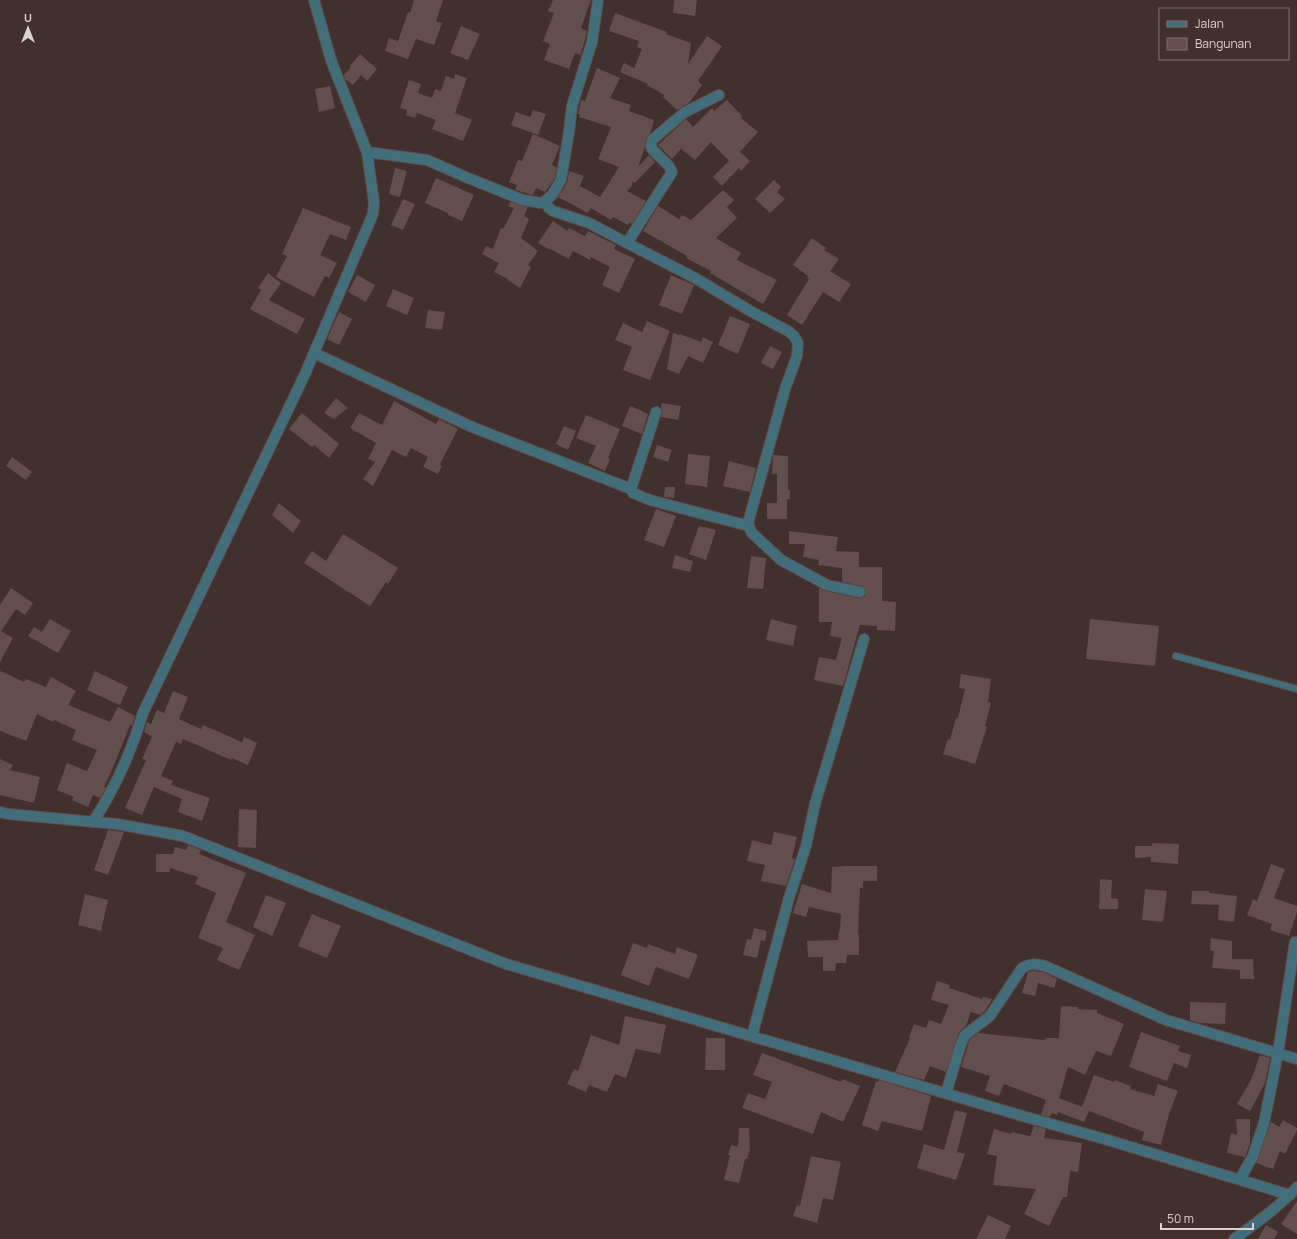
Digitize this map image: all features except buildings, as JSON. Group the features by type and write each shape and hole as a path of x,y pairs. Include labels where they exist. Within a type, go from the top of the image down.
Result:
{"street":[{"path":"93,822 110,796 124,766 143,713 314,353 374,214 374,202 367,152 331,60 314,0"},
{"path":"367,152 427,160 523,200 541,203 546,201 552,195 561,180 572,106 592,42 598,0"},
{"path":"627,243 672,172 670,166 652,149 652,140 685,112 719,95"},
{"path":"546,201 549,208 553,211 589,223 695,278 752,312 788,330 794,336 798,343 796,356 785,389 748,523 751,532 780,560 827,585 860,592"},
{"path":"314,353 472,427 631,489 633,493 650,500 749,526"},
{"path":"631,489 656,412"},
{"path":"752,1036 789,898 806,846 815,804 864,639"},
{"path":"0,812 117,824 183,836 506,964 1101,1138 1290,1195"},
{"path":"1240,1179 1253,1156 1264,1123 1278,1053 1295,942"},
{"path":"946,1093 965,1035 990,1016 1022,968 1027,964 1045,966 1171,1022 1297,1059"},
{"path":"1234,1239 1265,1217 1297,1187"}],"lane":[{"path":"1176,656 1297,689"}]}
